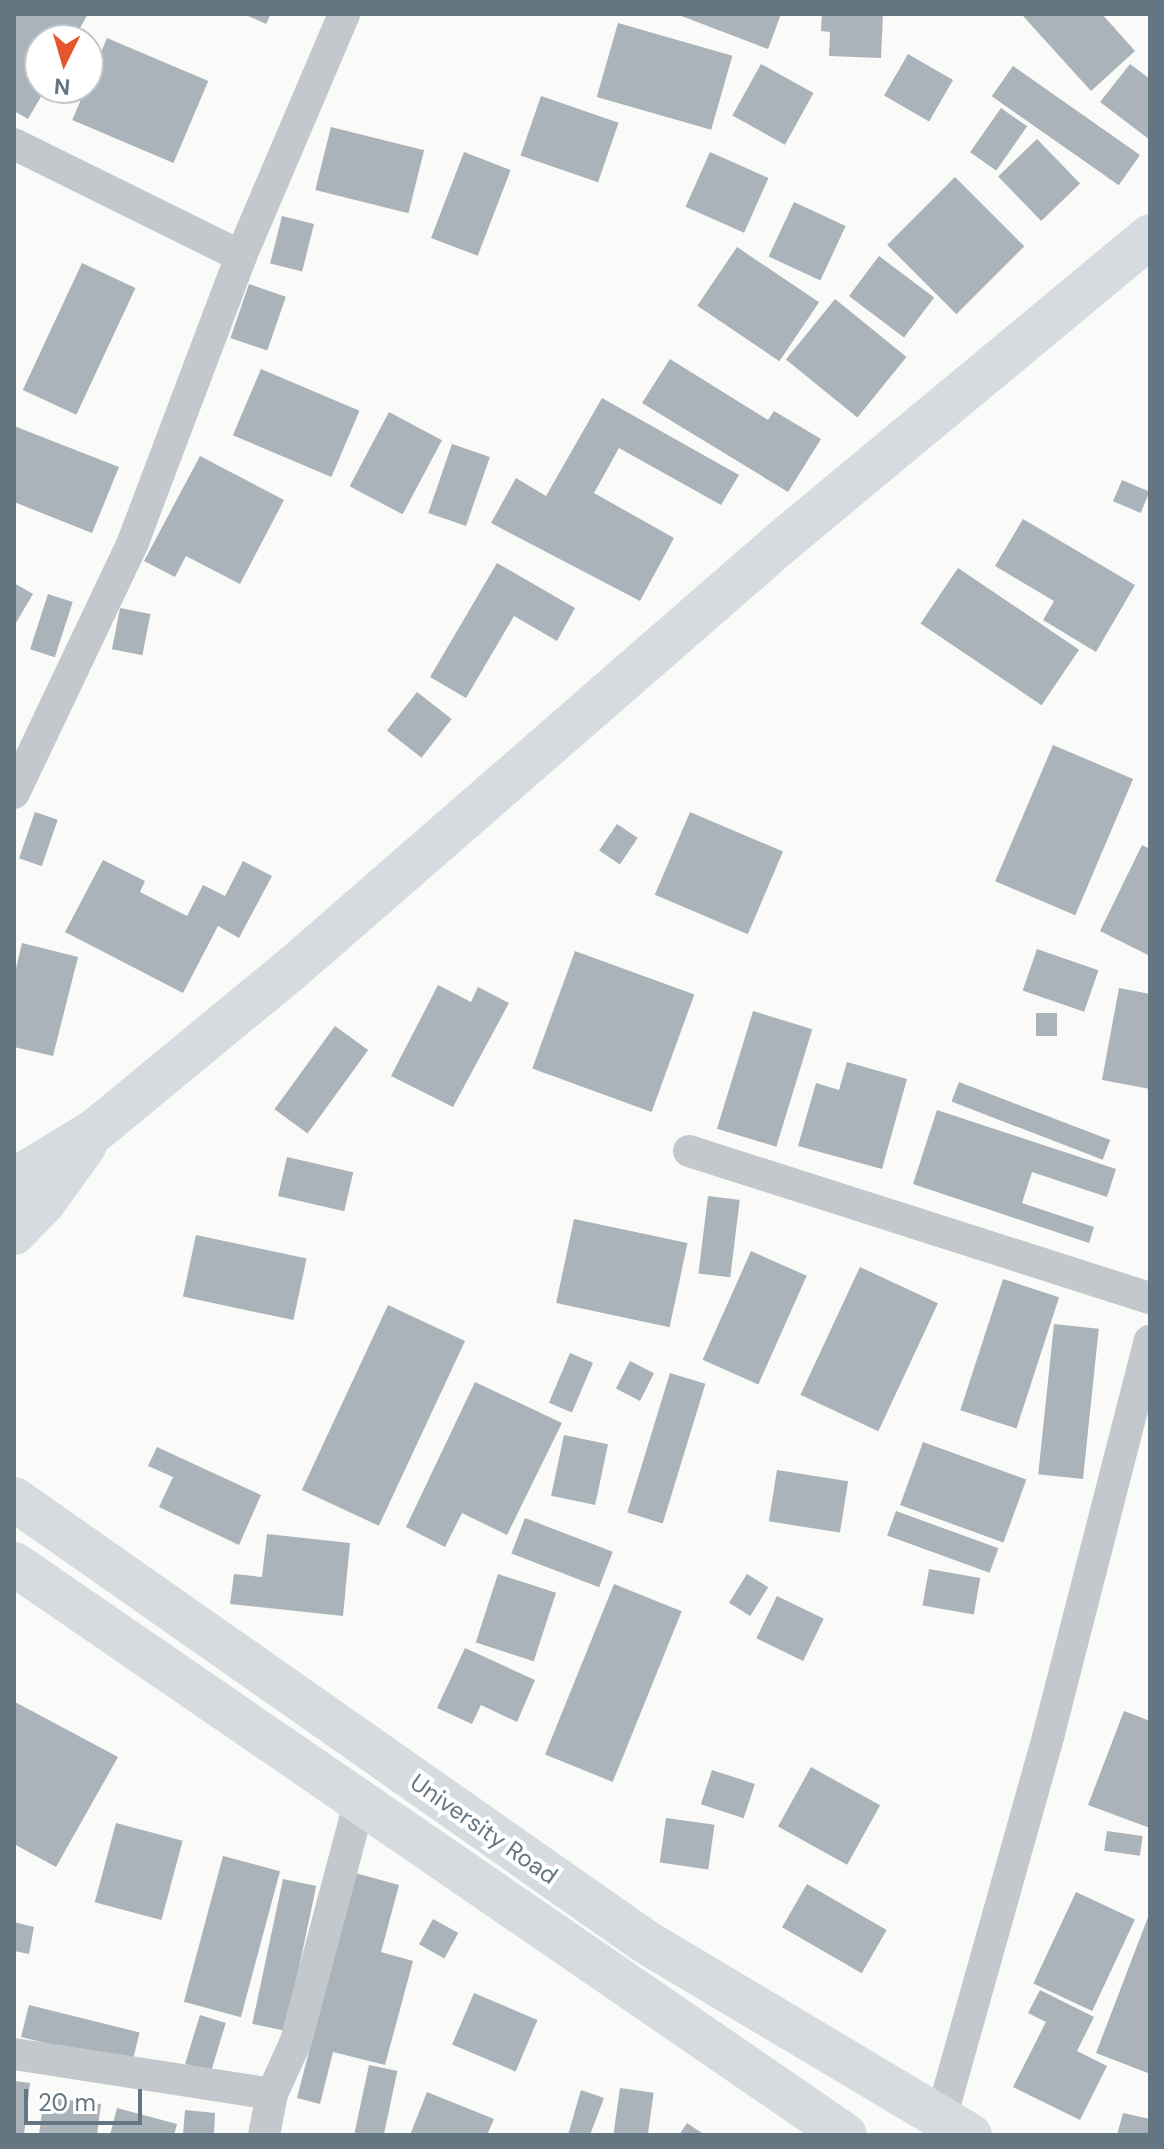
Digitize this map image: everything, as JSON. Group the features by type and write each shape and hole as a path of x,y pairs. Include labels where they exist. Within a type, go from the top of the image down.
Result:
{"main road":[{"path":"14,1180 96,1130 300,961 879,459 1150,236"},
{"path":"14,1233 44,1202 96,1130"},
{"name":"University Road","path":"14,1499 646,1942 956,2126"},
{"path":"14,1564 359,1805 845,2135"}],"street":[{"path":"15,789 133,542 241,256 344,14"},
{"path":"14,144 241,256"},
{"path":"689,1151 1150,1298"},
{"path":"956,2126 1048,1737 1145,1383 1150,1341"},
{"path":"264,2135 272,2094 296,2041 359,1805"},
{"path":"14,2054 272,2094"}],"building":[{"path":"14,14 88,14 82,24 24,24 24,104 37,104 28,119 14,111"},
{"path":"244,14 271,14 266,24"},
{"path":"676,14 781,14 768,49"},
{"path":"822,14 883,14 881,58 829,56 830,32 821,31"},
{"path":"1102,14 1135,51 1091,91 1023,16"},
{"path":"618,23 732,56 711,130 597,97"},
{"path":"107,38 208,81 173,163 72,120 79,104 104,104 104,45"},
{"path":"908,54 953,80 929,122 884,96"},
{"path":"761,64 813,93 785,145 732,116"},
{"path":"1130,64 1150,79 1150,140 1100,102"},
{"path":"1013,66 1140,155 1119,185 992,96"},
{"path":"541,96 619,123 598,182 520,156"},
{"path":"1001,108 1027,126 996,171 970,152"},
{"path":"331,127 424,150 408,213 315,190"},
{"path":"1037,139 1080,184 1041,221 998,177"},
{"path":"464,152 511,170 478,256 431,238"},
{"path":"710,152 768,178 744,233 686,207"},
{"path":"955,177 1024,246 956,314 887,245"},
{"path":"794,202 846,226 820,280 769,256"},
{"path":"282,216 314,224 302,272 270,264"},
{"path":"737,247 819,302 779,361 697,306"},
{"path":"879,256 934,298 904,337 849,296"},
{"path":"82,263 135,288 76,415 23,390"},
{"path":"249,284 286,297 267,351 230,338"},
{"path":"835,299 906,357 857,418 786,360"},
{"path":"670,359 768,420 774,411 821,439 788,492 642,403"},
{"path":"261,369 359,411 331,477 233,435"},
{"path":"602,398 739,475 721,505 619,448 594,493 674,538 640,601 491,523 516,478 546,496"},
{"path":"389,412 442,440 403,514 350,486"},
{"path":"14,426 119,467 92,533 14,502"},
{"path":"452,444 490,457 466,526 428,513"},
{"path":"200,456 284,500 240,584 186,556 175,577 144,561"},
{"path":"1122,480 1150,492 1141,513 1113,501"},
{"path":"1023,519 1135,585 1096,652 1043,620 1054,601 995,566"},
{"path":"497,563 575,608 557,641 514,616 466,698 430,677"},
{"path":"958,568 1079,650 1042,705 921,624"},
{"path":"14,583 33,594 14,626"},
{"path":"48,594 73,602 55,657 30,649"},
{"path":"120,608 150,614 142,655 112,649"},
{"path":"417,692 452,719 422,758 387,731"},
{"path":"1053,745 1133,779 1075,915 995,881"},
{"path":"35,812 58,820 42,866 19,858"},
{"path":"690,812 783,851 748,934 655,895"},
{"path":"617,824 638,838 620,865 599,851"},
{"path":"1142,845 1150,849 1150,956 1100,931"},
{"path":"103,860 145,881 140,892 187,916 203,885 225,896 243,861 272,876 239,938 218,926 183,993 65,932"},
{"path":"22,943 78,957 53,1056 14,1047 14,977"},
{"path":"1037,949 1098,970 1084,1012 1023,991"},
{"path":"575,951 694,994 652,1112 532,1068"},
{"path":"438,985 471,1002 478,987 509,1003 453,1107 391,1076"},
{"path":"1119,988 1150,994 1150,1089 1102,1080"},
{"path":"753,1011 812,1029 776,1147 717,1129"},
{"path":"1036,1013 1057,1013 1057,1036 1036,1036"},
{"path":"335,1026 368,1050 308,1133 274,1109"},
{"path":"847,1062 907,1079 882,1169 798,1146 816,1083 839,1090"},
{"path":"959,1082 1110,1140 1103,1160 951,1102"},
{"path":"937,1110 1116,1169 1107,1197 1032,1172 1022,1203 1094,1227 1089,1243 913,1184"},
{"path":"287,1157 353,1172 344,1211 278,1196"},
{"path":"708,1196 740,1200 730,1277 698,1273"},
{"path":"574,1219 687,1243 670,1327 556,1303"},
{"path":"196,1235 307,1258 293,1320 183,1297"},
{"path":"751,1251 807,1276 758,1385 703,1360"},
{"path":"860,1267 938,1303 878,1431 800,1395"},
{"path":"1003,1279 1059,1297 1016,1428 960,1410"},
{"path":"388,1305 465,1341 379,1526 302,1490"},
{"path":"1054,1324 1099,1329 1083,1479 1038,1474"},
{"path":"570,1353 593,1363 572,1412 549,1403"},
{"path":"630,1361 654,1373 640,1401 616,1389"},
{"path":"670,1373 705,1384 663,1523 627,1513"},
{"path":"475,1382 562,1423 507,1535 462,1513 445,1547 406,1527"},
{"path":"564,1435 608,1444 595,1505 551,1496"},
{"path":"923,1442 1026,1480 1003,1543 900,1505"},
{"path":"157,1447 261,1495 239,1545 159,1507 173,1477 148,1466"},
{"path":"777,1470 848,1481 840,1533 769,1521"},
{"path":"896,1511 998,1548 990,1573 887,1535"},
{"path":"525,1518 613,1552 599,1587 511,1553"},
{"path":"267,1534 350,1543 343,1616 230,1604 234,1574 262,1577"},
{"path":"929,1569 980,1578 974,1614 923,1605"},
{"path":"498,1574 556,1593 534,1661 476,1642"},
{"path":"747,1574 768,1587 750,1616 729,1603"},
{"path":"614,1584 682,1611 613,1782 545,1755"},
{"path":"777,1596 824,1619 803,1661 756,1638"},
{"path":"465,1648 535,1680 517,1722 481,1705 472,1724 437,1708"},
{"path":"15,1702 118,1757 56,1867 14,1844"},
{"path":"1124,1711 1150,1721 1150,1828 1088,1805"},
{"path":"811,1767 880,1805 847,1865 778,1826"},
{"path":"712,1770 755,1784 744,1818 701,1804"},
{"path":"666,1818 715,1825 708,1869 660,1863"},
{"path":"116,1823 183,1841 161,1920 95,1902"},
{"path":"1107,1831 1143,1836 1140,1856 1104,1851"},
{"path":"223,1856 280,1871 241,2017 184,2002"},
{"path":"355,1873 399,1885 381,1952 413,1961 385,2065 333,2052 320,2104 297,2098"},
{"path":"283,1879 316,1886 285,2031 252,2024"},
{"path":"807,1884 887,1930 862,1973 782,1927"},
{"path":"1076,1892 1135,1919 1092,2011 1033,1984"},
{"path":"1150,1912 1150,2068 1148,2073 1096,2053"},
{"path":"433,1919 458,1933 444,1958 419,1944"},
{"path":"14,1922 34,1927 29,1954 14,1951"},
{"path":"1040,1990 1094,2017 1077,2051 1107,2066 1080,2120 1013,2087 1046,2022 1028,2013"},
{"path":"474,1993 538,2020 516,2072 452,2045"},
{"path":"29,2005 140,2033 132,2065 21,2037"},
{"path":"200,2015 226,2023 211,2072 185,2064"},
{"path":"369,2065 397,2071 384,2135 355,2132"},
{"path":"14,2081 30,2083 24,2135 14,2135"},
{"path":"620,2088 654,2093 648,2135 613,2135"},
{"path":"581,2090 604,2098 590,2135 568,2135"},
{"path":"427,2092 494,2119 487,2135 410,2135"},
{"path":"44,2097 101,2104 97,2135 39,2135"},
{"path":"117,2108 177,2124 174,2135 110,2135"},
{"path":"185,2110 215,2113 214,2135 183,2135"},
{"path":"1123,2113 1150,2119 1150,2135 1117,2135"},
{"path":"687,2123 705,2135 679,2135"}]}
